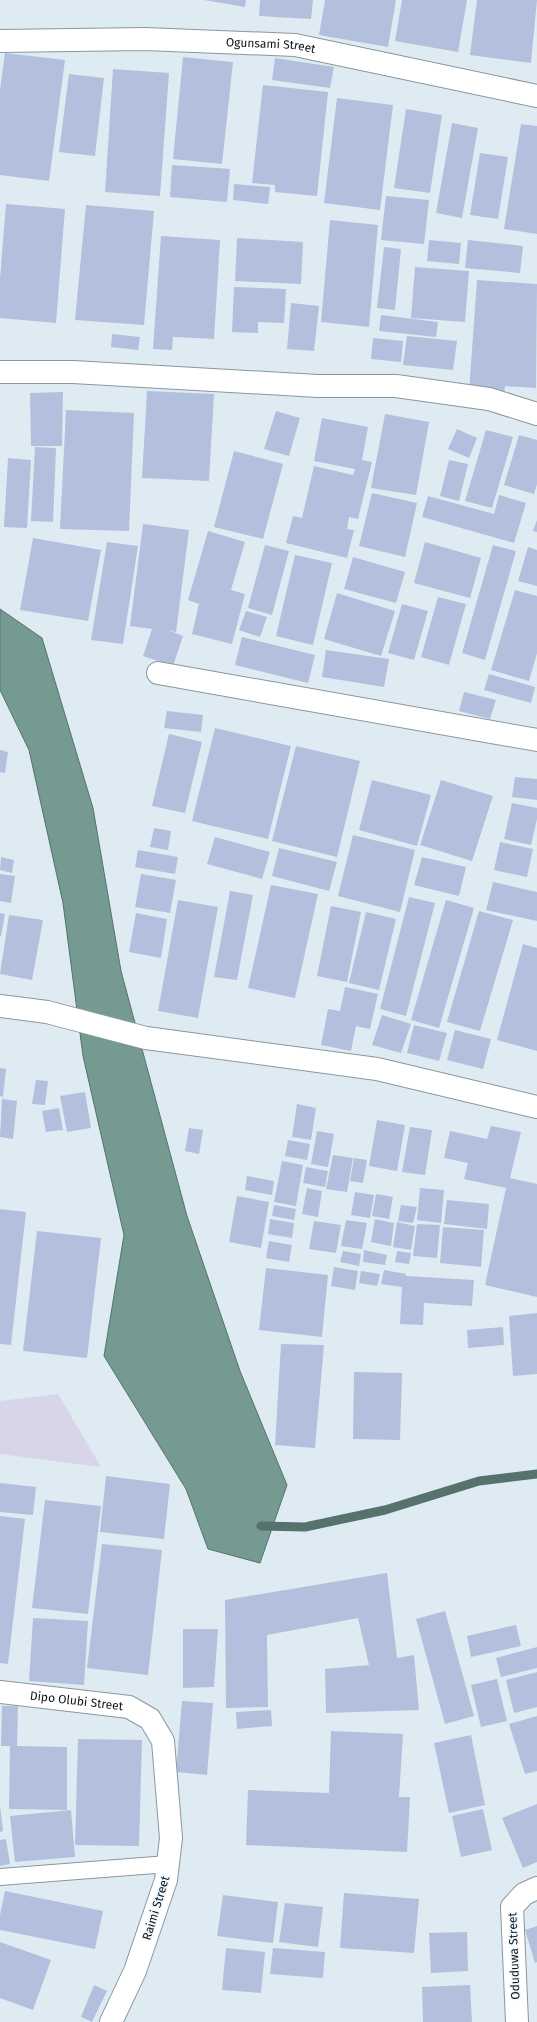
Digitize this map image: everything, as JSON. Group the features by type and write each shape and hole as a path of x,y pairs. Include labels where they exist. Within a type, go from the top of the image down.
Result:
{"street":[{"name":"Ogunsami Street","path":"0,41 145,39 295,45 537,96"},
{"path":"0,372 73,372 318,386 396,386 489,399 537,414"},
{"path":"158,673 537,740"},
{"path":"0,1006 47,1012 146,1038 377,1069 537,1107"},
{"name":"Dipo Olubi Street","path":"0,1692 129,1707 150,1719"},
{"name":"Raimi Street","path":"111,2022 135,1971 166,1880 171,1838 163,1741 150,1719"},
{"name":"Oduduwa Street","path":"517,2022 512,1907 530,1891"}],"lane":[{"path":"0,1877 168,1864"}],"shaded area":[{"path":"0,609 42,638 93,808 121,971 187,1216 240,1371 287,1485 260,1563 208,1549 186,1489 104,1356 124,1235 83,1056 63,903 29,750 0,690"},
{"path":"58,1394 101,1467 0,1454 0,1401"}],"building":[{"path":"204,0 246,0 245,7"},
{"path":"260,0 313,0 311,19 259,16"},
{"path":"325,0 396,0 388,47 319,35"},
{"path":"402,0 467,0 458,52 395,41"},
{"path":"477,0 537,0 531,63 470,55"},
{"path":"5,53 65,60 49,181 0,175 0,90"},
{"path":"183,57 233,62 222,164 173,159"},
{"path":"275,58 334,67 330,88 272,80"},
{"path":"113,69 169,73 160,196 105,192"},
{"path":"69,74 104,78 95,156 59,152"},
{"path":"263,85 328,92 317,196 275,192 275,185 252,183"},
{"path":"337,98 393,105 380,210 324,203"},
{"path":"406,109 442,115 430,193 394,188"},
{"path":"452,123 478,128 462,218 436,213"},
{"path":"521,124 537,126 537,234 504,229"},
{"path":"480,153 508,157 498,219 470,215"},
{"path":"172,165 230,169 227,202 170,197"},
{"path":"234,184 270,187 268,204 233,200"},
{"path":"386,196 429,200 424,244 381,240"},
{"path":"6,204 65,209 56,323 0,318 0,279"},
{"path":"86,205 154,211 144,325 75,320"},
{"path":"330,220 378,225 369,327 321,322"},
{"path":"161,236 220,240 214,339 173,337 172,350 153,349"},
{"path":"237,238 303,242 301,284 235,281"},
{"path":"429,240 461,243 459,264 427,261"},
{"path":"468,240 523,246 520,273 465,268"},
{"path":"384,247 401,249 395,310 377,308"},
{"path":"415,267 469,271 465,322 411,318"},
{"path":"477,280 537,284 536,388 505,386 504,394 469,391"},
{"path":"234,287 286,289 284,323 258,322 258,333 232,332"},
{"path":"291,303 319,306 314,351 287,349"},
{"path":"381,315 438,322 436,337 379,331"},
{"path":"112,334 140,337 138,350 111,347"},
{"path":"407,336 457,341 453,370 403,365"},
{"path":"373,338 403,341 401,362 371,359"},
{"path":"147,391 214,394 209,481 142,478"},
{"path":"63,392 62,446 31,446 30,393"},
{"path":"66,410 134,413 129,531 60,529"},
{"path":"276,411 300,418 289,456 264,449"},
{"path":"385,414 429,422 416,495 371,488"},
{"path":"322,418 368,427 362,460 372,462 358,519 349,517 347,529 354,530 347,558 286,543 293,516 302,518 314,466 353,475 355,469 314,461"},
{"path":"457,429 477,438 469,458 448,449"},
{"path":"486,430 513,437 492,508 465,501"},
{"path":"519,435 537,440 537,484 534,494 504,485"},
{"path":"35,447 56,448 53,522 31,521"},
{"path":"234,451 283,464 263,539 214,527"},
{"path":"8,458 31,460 27,528 4,527"},
{"path":"449,460 468,464 459,501 440,496"},
{"path":"372,493 417,503 405,557 359,546"},
{"path":"499,495 526,503 514,543 422,517 428,496 494,514"},
{"path":"537,520 537,532 533,531"},
{"path":"143,524 189,530 176,632 168,630 183,636 173,666 143,656 152,629 130,626"},
{"path":"208,531 245,542 231,590 245,594 232,644 192,634 199,604 188,600"},
{"path":"33,538 101,550 88,621 20,610"},
{"path":"107,542 138,546 123,644 91,640"},
{"path":"425,542 481,558 470,598 414,583"},
{"path":"265,545 289,551 272,615 248,608"},
{"path":"493,545 516,551 485,660 462,653"},
{"path":"528,547 537,550 537,586 518,581"},
{"path":"295,555 332,563 313,645 276,636"},
{"path":"353,557 405,572 396,603 344,589"},
{"path":"515,590 537,596 537,653 529,681 491,670"},
{"path":"337,593 395,611 381,656 324,639"},
{"path":"438,597 466,604 449,665 421,657"},
{"path":"402,604 428,611 414,660 388,653"},
{"path":"246,611 267,617 260,637 239,630"},
{"path":"242,637 315,655 308,683 235,665"},
{"path":"326,650 389,659 384,687 322,677"},
{"path":"489,674 535,687 531,703 484,690"},
{"path":"464,692 496,700 490,719 459,711"},
{"path":"167,711 203,715 201,732 164,728"},
{"path":"215,728 291,746 268,839 192,821"},
{"path":"169,734 202,742 185,813 152,806"},
{"path":"296,746 360,761 337,857 272,841"},
{"path":"0,750 8,752 5,773 0,772"},
{"path":"515,777 537,779 537,800 512,797"},
{"path":"372,780 431,795 417,846 359,830"},
{"path":"441,780 493,796 472,861 420,845"},
{"path":"512,803 537,808 537,819 531,845 504,839"},
{"path":"154,828 171,831 168,850 150,847"},
{"path":"353,835 415,850 400,912 338,896"},
{"path":"215,837 270,852 262,879 207,864"},
{"path":"500,842 533,849 527,877 494,870"},
{"path":"279,848 337,862 329,891 272,876"},
{"path":"138,850 178,857 175,874 135,867"},
{"path":"1,857 14,860 12,873 0,870"},
{"path":"422,857 466,867 459,896 414,885"},
{"path":"0,874 15,876 11,903 0,901"},
{"path":"141,874 176,880 170,913 135,907"},
{"path":"493,882 537,892 537,921 486,910"},
{"path":"271,885 318,894 295,998 248,988"},
{"path":"230,891 253,895 237,980 214,977"},
{"path":"409,897 435,903 406,1016 380,1009"},
{"path":"178,900 218,907 198,1018 158,1011"},
{"path":"446,900 474,908 439,1028 411,1020"},
{"path":"331,906 361,912 347,982 317,976"},
{"path":"479,911 513,920 480,1031 447,1022"},
{"path":"366,912 396,919 379,990 349,983"},
{"path":"0,913 5,914 1,936 0,936"},
{"path":"136,913 167,919 161,958 129,952"},
{"path":"9,915 43,920 32,980 0,974"},
{"path":"523,944 537,948 537,1051 497,1040"},
{"path":"345,987 378,994 370,1029 356,1026 351,1051 321,1045 328,1009 340,1011"},
{"path":"382,1015 411,1024 401,1053 372,1045"},
{"path":"414,1025 447,1033 439,1061 407,1053"},
{"path":"455,1030 491,1039 483,1069 447,1060"},
{"path":"0,1068 6,1069 3,1097 0,1096"},
{"path":"36,1080 48,1081 45,1105 32,1104"},
{"path":"85,1092 91,1128 67,1132 60,1096"},
{"path":"2,1099 17,1101 13,1139 0,1137"},
{"path":"297,1104 316,1108 311,1140 292,1137"},
{"path":"59,1108 63,1130 46,1132 42,1111"},
{"path":"377,1120 405,1125 397,1171 369,1166"},
{"path":"491,1126 521,1132 510,1178 537,1184 537,1297 485,1285 506,1188 464,1179 468,1163 444,1158 450,1131 487,1139"},
{"path":"410,1127 432,1130 425,1175 402,1172"},
{"path":"189,1128 203,1130 199,1154 185,1151"},
{"path":"317,1131 334,1134 328,1167 311,1164"},
{"path":"288,1140 310,1144 307,1160 285,1156"},
{"path":"333,1155 353,1158 347,1192 326,1189"},
{"path":"354,1158 367,1160 363,1183 350,1181"},
{"path":"282,1161 303,1165 296,1206 274,1202"},
{"path":"306,1167 328,1171 325,1187 303,1183"},
{"path":"247,1176 274,1181 272,1195 245,1190"},
{"path":"307,1188 322,1191 318,1217 302,1214"},
{"path":"420,1188 444,1190 441,1223 417,1220"},
{"path":"355,1192 374,1195 370,1218 351,1215"},
{"path":"376,1194 393,1197 389,1219 372,1216"},
{"path":"237,1196 269,1202 261,1248 229,1242"},
{"path":"447,1200 489,1204 487,1229 444,1224"},
{"path":"274,1205 296,1209 294,1220 272,1216"},
{"path":"401,1205 417,1207 413,1223 398,1221"},
{"path":"0,1209 26,1212 11,1345 0,1344"},
{"path":"270,1219 294,1223 292,1238 268,1234"},
{"path":"375,1219 394,1223 391,1246 371,1242"},
{"path":"346,1220 367,1223 362,1249 341,1246"},
{"path":"314,1221 341,1225 336,1253 309,1249"},
{"path":"397,1222 415,1226 411,1250 393,1247"},
{"path":"417,1224 440,1225 437,1258 413,1256"},
{"path":"443,1227 484,1230 481,1267 440,1263"},
{"path":"37,1231 101,1238 87,1358 23,1351"},
{"path":"269,1241 292,1245 289,1262 266,1258"},
{"path":"364,1250 387,1255 385,1265 363,1262"},
{"path":"343,1251 361,1254 359,1266 340,1262"},
{"path":"397,1251 411,1253 409,1264 395,1262"},
{"path":"334,1267 358,1271 355,1290 331,1286"},
{"path":"266,1268 328,1275 322,1337 259,1330"},
{"path":"384,1270 406,1274 406,1276 474,1280 472,1306 424,1303 423,1325 400,1324 402,1287 381,1284"},
{"path":"361,1271 380,1274 377,1286 359,1283"},
{"path":"537,1313 537,1374 513,1376 509,1316"},
{"path":"503,1327 504,1345 468,1348 467,1330"},
{"path":"281,1344 324,1345 315,1448 275,1445"},
{"path":"354,1372 402,1373 400,1440 353,1439"},
{"path":"106,1476 170,1484 164,1539 100,1532"},
{"path":"0,1483 36,1487 33,1515 0,1512"},
{"path":"45,1500 101,1506 88,1614 32,1608"},
{"path":"0,1516 25,1519 8,1664 0,1663"},
{"path":"102,1544 162,1550 148,1675 87,1668"},
{"path":"387,1573 397,1658 414,1655 419,1710 326,1713 325,1669 369,1665 358,1618 267,1635 268,1707 226,1708 225,1600"},
{"path":"445,1611 474,1716 445,1724 416,1619"},
{"path":"33,1618 88,1621 84,1685 29,1681"},
{"path":"516,1625 521,1646 471,1657 467,1636"},
{"path":"183,1629 218,1629 214,1687 183,1688"},
{"path":"537,1647 537,1668 501,1677 496,1658"},
{"path":"537,1672 537,1707 514,1713 506,1680"},
{"path":"497,1679 507,1721 481,1727 471,1685"},
{"path":"182,1701 213,1703 207,1775 176,1772"},
{"path":"2,1706 18,1706 17,1746 67,1747 67,1810 9,1809 10,1746 1,1746"},
{"path":"271,1710 272,1726 237,1729 236,1712"},
{"path":"537,1716 537,1771 525,1774 509,1724"},
{"path":"331,1731 403,1734 399,1797 410,1797 407,1852 246,1845 248,1790 329,1793"},
{"path":"471,1735 485,1805 449,1813 434,1743"},
{"path":"78,1739 142,1740 139,1846 75,1845"},
{"path":"537,1804 537,1862 523,1868 502,1818"},
{"path":"0,1805 3,1831 0,1832"},
{"path":"483,1809 492,1850 461,1857 452,1816"},
{"path":"71,1810 75,1857 15,1862 10,1816"},
{"path":"6,1839 10,1864 0,1866 0,1840"},
{"path":"5,1891 103,1911 95,1949 0,1930 0,1915"},
{"path":"344,1893 419,1899 414,1953 340,1948"},
{"path":"223,1895 278,1902 273,1943 217,1936"},
{"path":"285,1903 323,1907 318,1947 279,1942"},
{"path":"537,1926 537,1962 535,1963 525,1930"},
{"path":"467,1932 468,1971 431,1973 429,1933"},
{"path":"0,1942 51,1960 33,2010 0,1998"},
{"path":"226,1948 265,1952 261,1993 222,1990"},
{"path":"273,1948 325,1952 323,1978 270,1974"},
{"path":"94,1985 107,1991 92,2022 81,2017"},
{"path":"470,1985 472,2022 423,2022 422,1987"}],"waterway":[{"path":"261,1526 305,1527 385,1510 479,1481 537,1474"}]}
